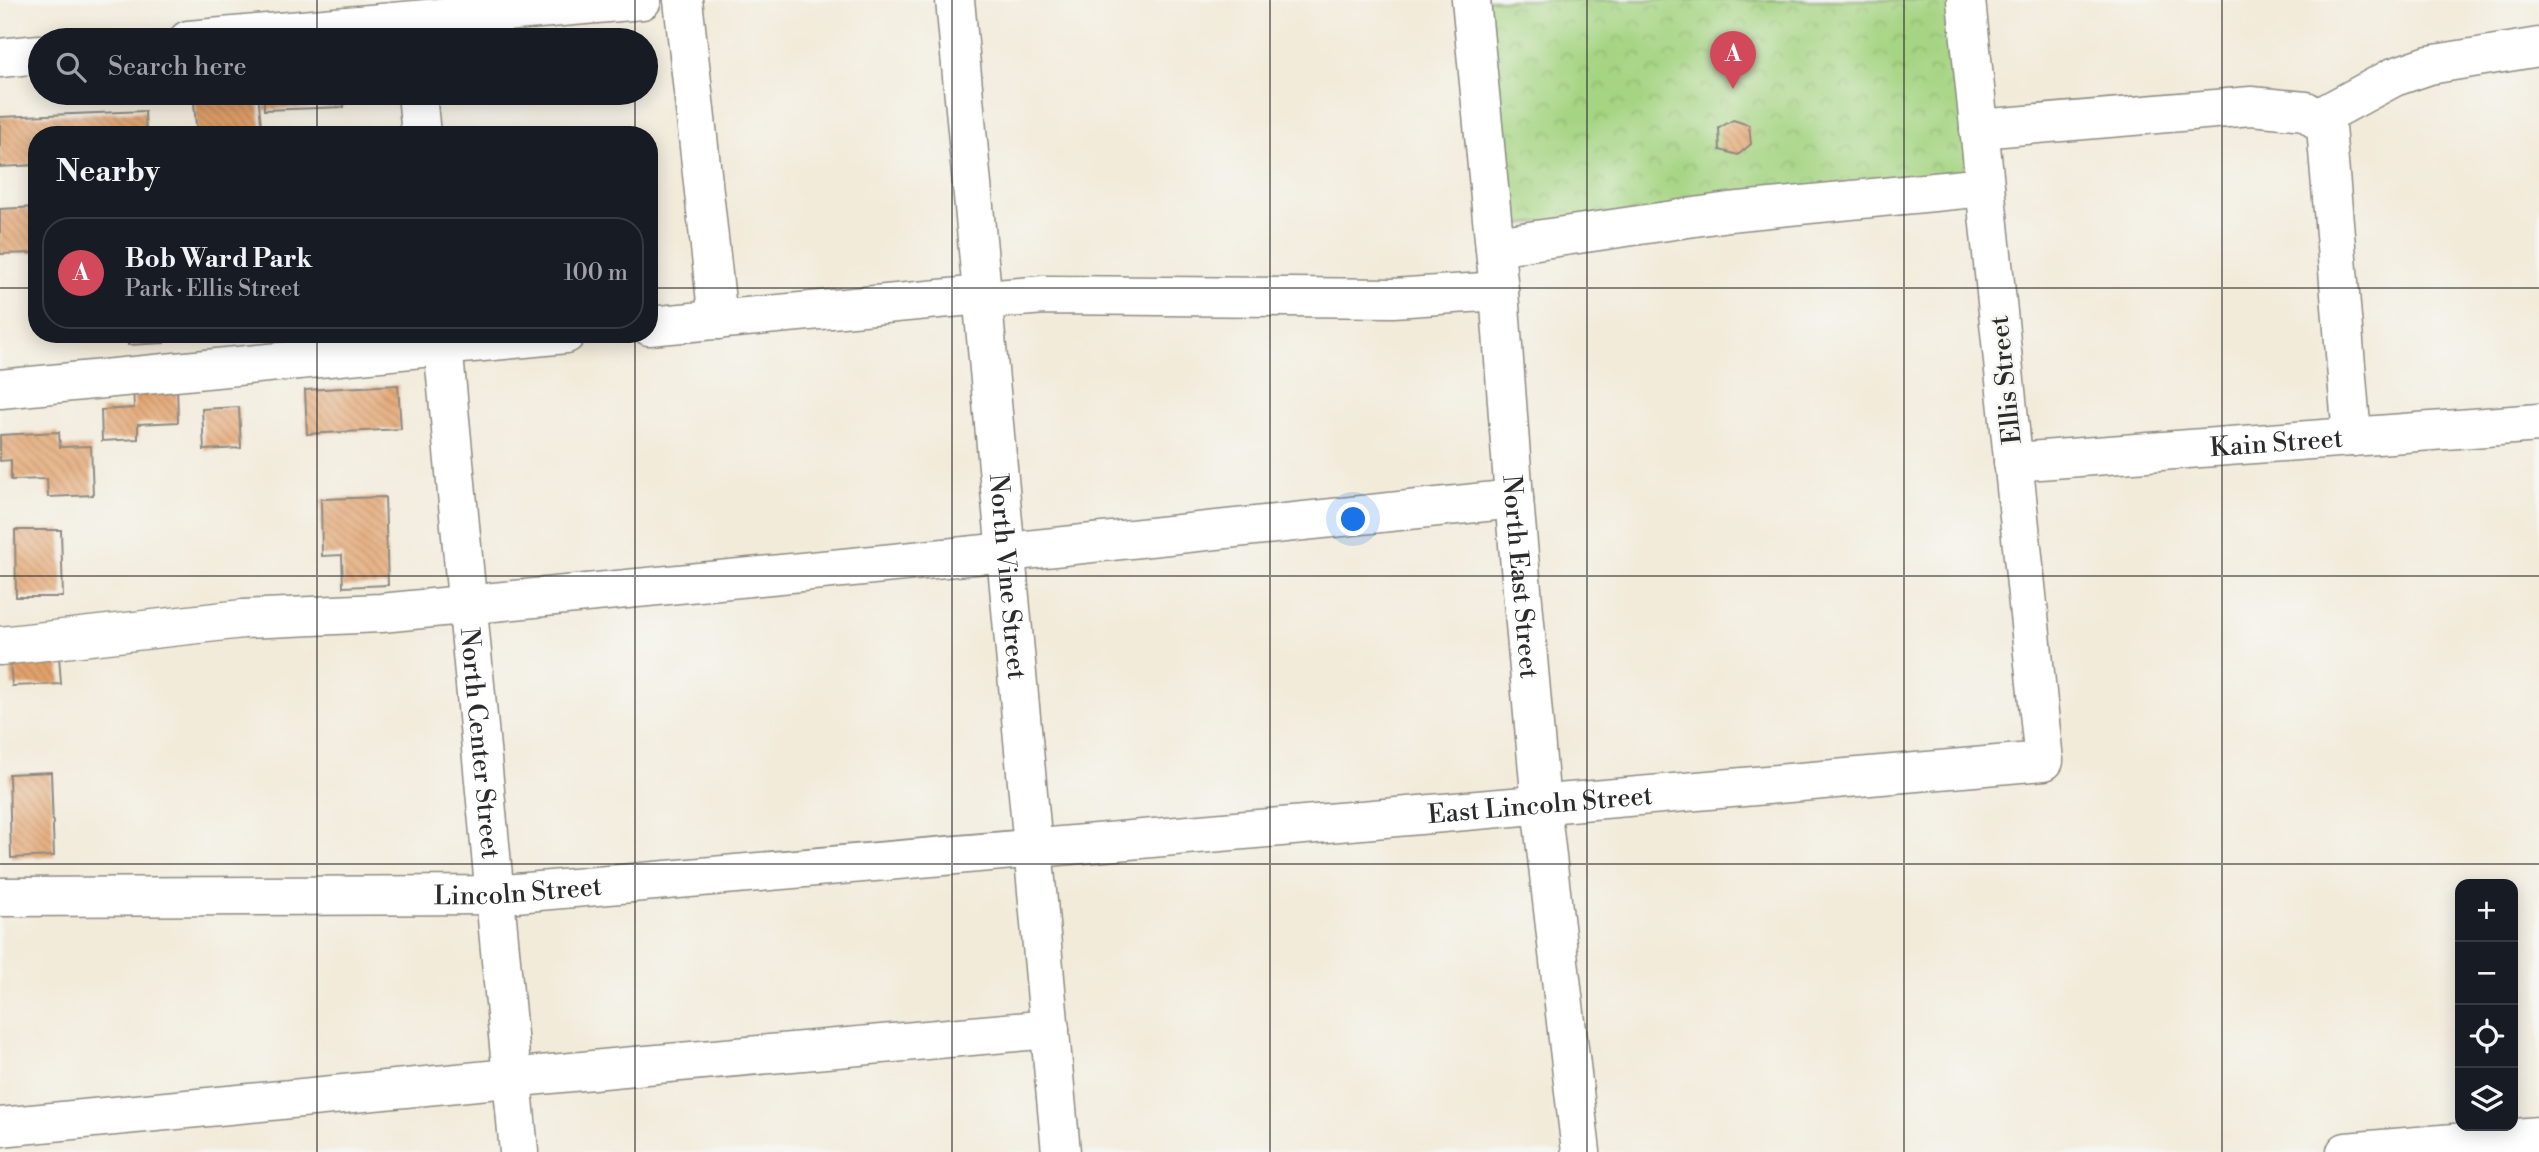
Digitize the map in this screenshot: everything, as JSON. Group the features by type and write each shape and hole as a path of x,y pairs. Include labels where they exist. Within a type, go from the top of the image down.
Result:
{"street":[{"path":"321,28 642,0"},
{"path":"683,0 718,320"},
{"name":"North Vine Street","path":"955,0 1061,1152"},
{"name":"North East Street","path":"1471,0 1499,291 1541,804 1581,1152"},
{"name":"Ellis Street","path":"1966,0 2044,761"},
{"path":"2316,119 2394,77 2429,65 2539,47"},
{"path":"0,58 28,55"},
{"path":"418,105 420,126"},
{"path":"1979,129 2251,106 2306,111 2326,127 2352,437"},
{"path":"1495,246 1729,212 1985,187"},
{"path":"658,325 1044,295 1393,298 1499,291"},
{"path":"0,389 415,343"},
{"name":"North Center Street","path":"442,343 519,1152"},
{"name":"Kain Street","path":"2013,462 2539,422"},
{"path":"0,646 243,619 381,613 1514,499"},
{"name":"East Lincoln Street","path":"1034,848 2044,761"},
{"name":"Lincoln Street","path":"0,897 493,895 1034,848"},
{"path":"0,1127 1050,1029"},
{"path":"2346,1152 2539,1136"}],"green space":[{"path":"1483,0 1966,0 1986,178 1501,226"}],"building":[{"path":"194,105 259,105 261,126 196,126"},
{"path":"264,105 344,105 344,107 264,110"},
{"path":"145,111 146,126 28,126 28,165 0,167 0,117"},
{"path":"1733,120 1749,125 1751,144 1738,155 1720,150 1719,128"},
{"path":"28,207 28,253 0,254 0,209"},
{"path":"128,343 164,343 128,345"},
{"path":"177,384 178,422 138,424 138,439 102,441 101,410 134,408 133,386"},
{"path":"398,385 401,429 307,434 305,390"},
{"path":"239,407 241,448 204,450 202,409"},
{"path":"59,432 60,447 91,446 93,495 48,497 47,479 11,480 11,460 0,461 0,435"},
{"path":"385,497 388,585 343,587 342,555 322,556 321,499"},
{"path":"15,530 61,530 63,597 16,597"},
{"path":"59,656 61,684 12,686 10,659"},
{"path":"51,772 54,856 11,858 9,774"}],"place":[{"name":"Bob Ward Park","path":"1733,89"}]}
